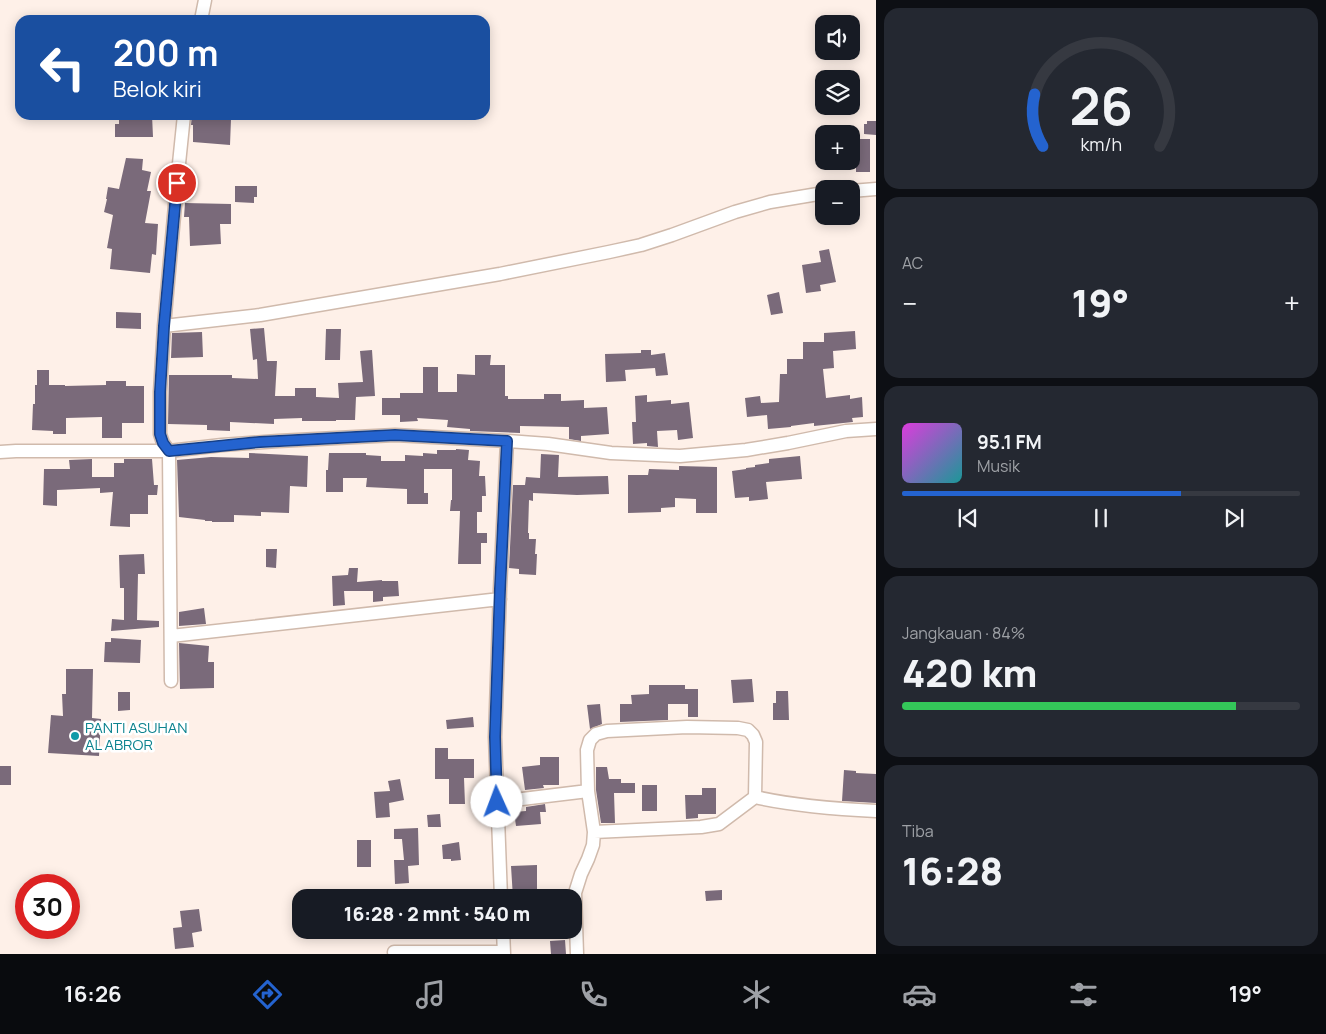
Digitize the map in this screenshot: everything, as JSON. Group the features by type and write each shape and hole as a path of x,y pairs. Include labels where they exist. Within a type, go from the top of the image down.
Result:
{"street":[{"path":"202,15 206,0"},
{"path":"171,681 169,451 163,443 160,434 160,392 164,326 183,120"},
{"path":"860,190 876,189"},
{"path":"164,326 260,315 500,274 600,254 649,242 770,202 815,194"},
{"path":"0,452 169,451 260,442 395,435 548,444 611,453 680,456 746,450 846,431 876,429"},
{"path":"501,889 495,737 507,441"},
{"path":"171,636 500,599"},
{"path":"576,954 575,893 593,845 594,832 588,791 587,750 590,740 596,734 607,731 687,727 738,728 748,730 756,742 755,797"},
{"path":"497,802 588,791"},
{"path":"594,832 701,827 718,824 755,797 817,806 876,811"},
{"path":"394,952 504,953 503,939"}],"building":[{"path":"119,120 152,120 153,137 115,137 115,124 119,124"},
{"path":"192,120 231,120 230,145 193,142 193,125 191,125"},
{"path":"867,121 876,121 876,135 864,134 864,124 867,124"},
{"path":"860,139 870,139 870,172 856,172 856,170 860,170"},
{"path":"126,158 143,159 142,170 151,172 147,191 151,191 145,223 158,224 156,255 152,254 150,273 110,269 112,249 107,248 113,215 104,212 108,187 119,189"},
{"path":"235,186 257,186 257,197 254,197 254,203 235,202"},
{"path":"185,203 231,204 231,224 220,224 221,244 190,246 189,217 184,217"},
{"path":"829,249 836,282 820,285 821,291 806,293 802,265 821,262 819,251"},
{"path":"779,292 783,313 771,315 767,295"},
{"path":"116,312 141,313 141,329 116,328"},
{"path":"264,328 267,361 277,361 275,396 295,396 295,388 316,388 316,397 339,398 338,383 363,382 360,351 372,350 375,396 356,397 355,420 302,421 302,418 274,419 274,424 230,422 230,431 207,430 207,425 168,424 169,375 232,375 232,378 258,379 257,359 253,360 250,329"},
{"path":"326,329 341,329 340,360 325,360"},
{"path":"855,331 856,349 833,351 834,368 823,369 826,398 850,395 850,399 862,397 863,417 852,418 853,422 814,426 814,423 768,429 767,415 747,417 745,398 760,396 761,403 779,402 780,374 787,374 787,359 803,359 803,342 824,342 824,333"},
{"path":"202,332 203,357 171,358 172,333"},
{"path":"641,350 651,350 651,355 665,353 668,375 656,376 655,368 625,370 626,381 606,382 605,354 641,353"},
{"path":"475,355 491,355 490,365 505,365 505,396 508,396 508,399 544,399 544,394 561,394 561,401 584,400 584,408 607,407 609,434 581,436 581,441 569,439 569,427 520,426 520,433 470,431 470,429 447,427 448,420 417,418 418,421 400,422 400,415 382,415 382,398 400,398 400,393 423,393 423,367 438,367 438,392 457,392 457,374 475,375"},
{"path":"37,370 49,370 49,385 106,385 106,381 126,381 126,386 144,386 144,423 122,423 122,438 102,438 102,417 66,418 66,434 53,434 53,431 32,430"},
{"path":"647,395 647,402 671,400 671,404 689,402 693,438 678,440 677,430 657,431 658,447 647,446 647,443 633,444 632,422 636,422 635,396"},
{"path":"437,450 469,450 468,460 480,461 479,476 485,476 486,496 482,496 482,512 477,512 477,533 487,533 487,543 481,543 481,564 458,564 460,511 450,511 452,469 424,469 424,493 428,493 428,504 407,504 407,489 366,487 367,478 343,478 343,492 326,492 326,470 328,470 329,453 366,453 366,455 381,456 381,461 405,461 405,455 423,456 423,453 437,454"},
{"path":"249,453 308,456 307,487 290,486 289,513 261,512 261,516 234,515 234,522 212,522 179,517 177,460 211,457 249,458"},
{"path":"541,454 559,455 558,477 608,476 609,494 533,493 533,501 529,500 528,533 529,539 536,539 536,575 519,574 519,569 509,568 513,485 525,485 526,477 540,478"},
{"path":"800,456 802,479 766,482 768,499 749,501 749,497 735,498 732,471 769,463 769,459"},
{"path":"92,459 92,477 114,477 114,463 124,463 124,459 152,459 154,485 158,485 157,495 148,495 148,514 130,514 130,527 110,526 113,492 100,493 100,488 57,490 57,506 43,505 44,469 70,469 69,460"},
{"path":"679,466 717,467 717,513 696,513 696,499 675,498 675,507 661,508 661,512 628,513 628,475 648,475 649,469 679,470"},
{"path":"266,549 277,549 276,568 266,567"},
{"path":"144,554 145,574 138,574 137,620 159,621 159,627 111,631 112,619 124,620 124,588 120,588 119,555"},
{"path":"349,568 358,568 357,582 398,581 399,596 383,597 383,601 373,602 373,591 344,591 345,605 333,606 332,576 348,575"},
{"path":"204,608 206,624 179,626 179,612"},
{"path":"111,638 141,640 140,663 104,662 105,642 111,642"},
{"path":"179,643 209,646 208,662 214,662 214,688 180,689"},
{"path":"66,669 93,669 92,718 101,719 99,756 48,753 51,715 63,716 62,694 66,694"},
{"path":"752,679 754,702 733,703 731,680"},
{"path":"649,685 685,685 685,689 698,689 698,717 688,717 688,704 668,704 668,720 620,722 620,704 632,704 631,695 649,694"},
{"path":"776,691 788,691 789,720 773,720 773,703 776,703"},
{"path":"118,692 130,692 130,710 118,711"},
{"path":"600,704 602,724 590,729 587,705"},
{"path":"473,717 474,727 447,729 446,720"},
{"path":"435,748 448,748 448,759 474,759 474,778 464,778 465,804 449,804 449,779 435,779"},
{"path":"540,757 559,757 559,785 543,785 544,788 525,790 522,767 540,765"},
{"path":"0,766 11,766 11,785 0,785"},
{"path":"596,767 607,767 609,779 621,779 621,783 635,783 635,793 614,793 615,823 601,823 596,790"},
{"path":"844,770 876,774 876,803 842,801"},
{"path":"400,779 404,800 389,803 390,817 376,818 374,792 390,791 388,781"},
{"path":"642,785 657,785 657,811 642,811"},
{"path":"702,788 716,788 716,814 698,814 698,818 686,819 685,795 702,795"},
{"path":"545,804 546,812 540,812 541,824 516,826 514,812 526,811 526,807"},
{"path":"440,814 441,827 428,827 427,815"},
{"path":"418,828 419,865 408,866 409,883 395,884 394,860 404,860 402,839 394,839 394,829"},
{"path":"357,840 371,840 371,867 357,867"},
{"path":"459,842 461,860 451,861 451,859 443,859 442,845"},
{"path":"537,865 537,889 512,889 511,866"},
{"path":"722,890 722,900 706,901 705,891"},
{"path":"199,909 202,931 192,933 194,947 175,949 173,928 182,927 180,911"},
{"path":"565,940 566,954 551,954 550,941"}],"place":[{"name":"PANTI ASUHAN AL ABROR","path":"75,736"}],"route":[{"path":"177,183 160,392 160,434 163,443 169,451 260,442 395,435 507,441 495,737 497,802"}]}
